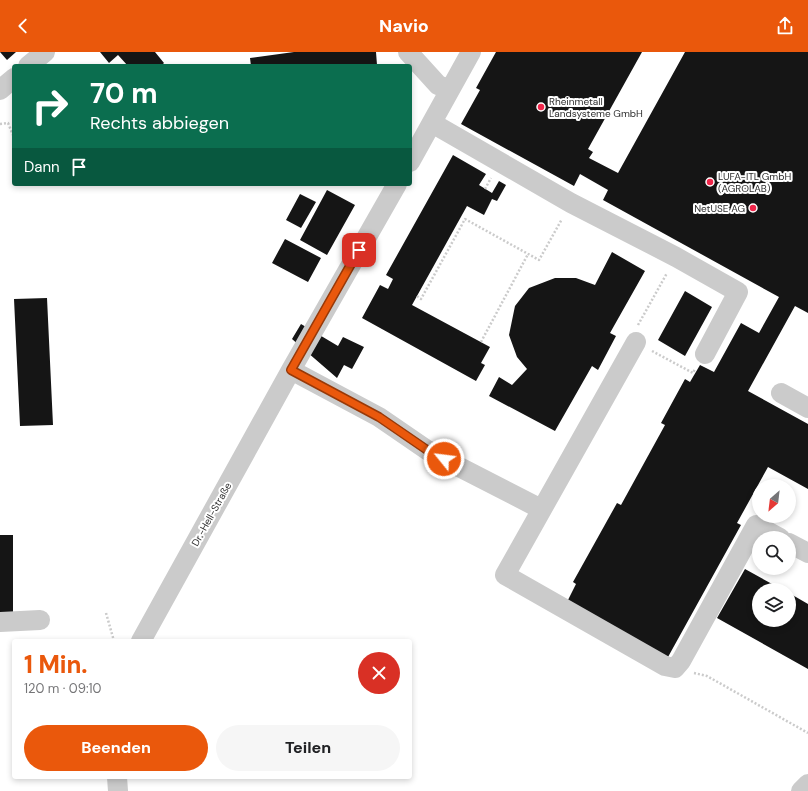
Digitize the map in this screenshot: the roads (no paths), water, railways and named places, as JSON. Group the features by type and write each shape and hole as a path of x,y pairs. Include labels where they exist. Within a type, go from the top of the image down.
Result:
{"street":[{"path":"30,64 45,52"},
{"path":"408,52 438,85 450,90"},
{"path":"412,158 472,52"},
{"path":"0,90 12,80"},
{"path":"432,123 571,203 676,257 738,292 705,354"},
{"name":"Dr.-Hell-Straße","path":"142,639 286,378 396,186"},
{"path":"636,342 541,509 505,576 665,666 674,668 681,661 752,532"},
{"path":"286,378 379,417 430,452 541,509"},
{"path":"781,393 808,408"},
{"path":"753,531 756,525 767,531"},
{"path":"796,547 808,554"},
{"path":"0,622 40,620"},
{"path":"117,779 118,791"},
{"path":"800,791 808,784"}],"place":[{"name":"Rheinmetall Landsysteme GmbH","path":"541,107"},
{"name":"LUFA-ITL GmbH (AGROLAB)","path":"710,182"},
{"name":"NetUSE AG","path":"753,208"}]}
